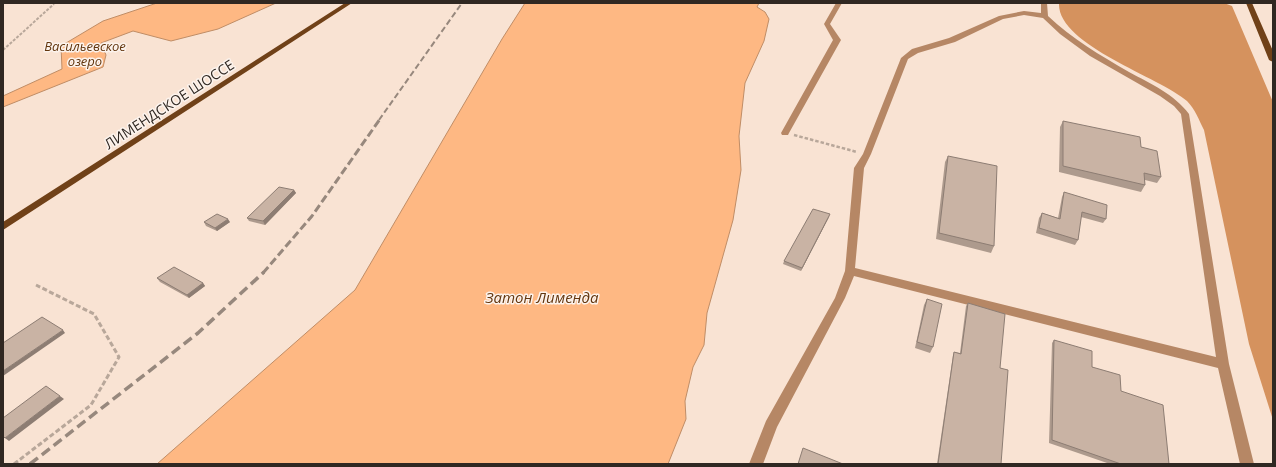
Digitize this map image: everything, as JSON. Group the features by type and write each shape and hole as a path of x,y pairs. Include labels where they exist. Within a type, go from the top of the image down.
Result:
{"main road":[{"name":"ЛИМЕНДСКОЕ ШОССЕ","path":"3,227 349,3"},
{"path":"1249,3 1273,60"}],"lane":[{"path":"785,133 837,40 827,24 839,3"},
{"path":"1044,3 1045,16 1055,27 1070,39 1163,94 1177,104 1185,114 1223,364 1247,464"},
{"path":"756,464 771,426 840,298 850,270 859,168 867,154 902,63 909,54 952,40 1009,15 1024,13 1045,16"},
{"path":"850,270 1223,364"}],"path":[{"path":"3,50 54,4"},
{"path":"785,133 867,154"},
{"path":"14,464 91,405 119,357 94,314 36,285"}],"shaded area":[{"path":"1059,3 1224,3 1232,6 1273,102 1273,420 1249,344 1204,130 1197,115 1187,101 1174,92 1112,59 1074,33 1063,18"}],"water":[{"name":"Васильевское озеро","path":"157,3 276,3 218,29 171,41 133,31 101,43 106,55 103,67 3,107 3,96 62,69 61,46 103,21"},
{"name":"Затон Лименда","path":"525,3 759,3 757,7 765,12 769,19 764,41 745,83 739,136 741,170 733,220 707,313 704,345 693,367 685,401 686,419 668,464 157,464 355,290 502,39"}],"building":[{"path":"1063,121 1140,137 1141,147 1157,151 1161,177 1144,173 1145,185 1063,166"},
{"path":"948,156 997,166 994,246 939,233"},
{"path":"279,187 294,190 263,221 247,218"},
{"path":"1064,192 1107,205 1106,219 1082,212 1078,240 1039,228 1042,213 1060,219"},
{"path":"813,209 830,214 802,268 784,261"},
{"path":"217,214 228,219 215,228 204,222"},
{"path":"174,267 203,283 187,295 157,278"},
{"path":"927,299 942,304 933,347 917,342"},
{"path":"968,303 1005,314 1000,368 1008,370 1001,464 938,464 954,352 961,354"},
{"path":"42,317 63,330 3,371 3,343"},
{"path":"1054,340 1092,351 1092,367 1120,375 1121,391 1163,405 1169,464 1121,464 1052,440"},
{"path":"46,386 60,396 5,438 3,436 3,418"},
{"path":"803,448 843,464 798,464"}],"railway":[{"path":"379,120 462,3"},
{"path":"263,273 312,216 380,119"},
{"path":"30,464 198,333 263,273"}]}
